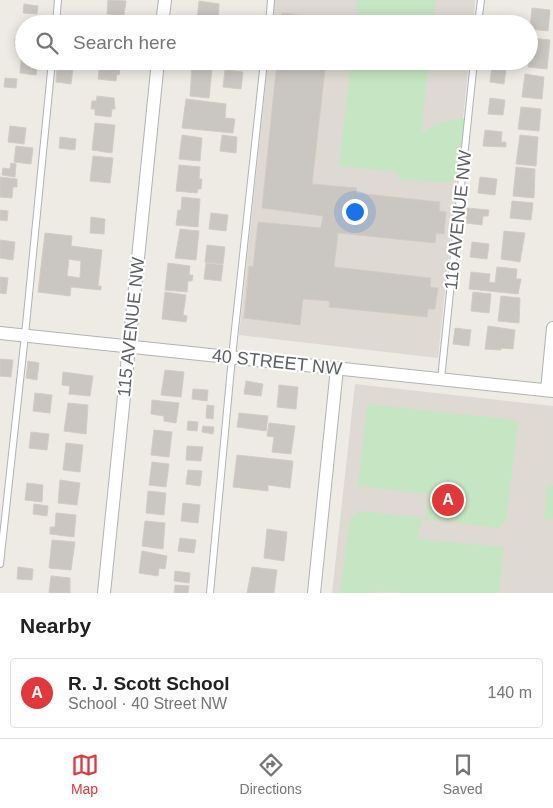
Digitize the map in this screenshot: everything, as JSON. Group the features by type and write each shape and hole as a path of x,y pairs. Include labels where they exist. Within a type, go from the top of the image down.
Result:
{"street":[{"path":"163,15 164,0"},
{"name":"115 AVENUE NW","path":"104,593 157,70"},
{"path":"550,390 553,328"},
{"name":"40 STREET NW","path":"0,333 550,390"},
{"path":"314,593 337,368"}],"lane":[{"path":"57,15 58,0"},
{"path":"269,15 271,0"},
{"path":"479,15 481,0"},
{"path":"0,564 26,335 51,70"},
{"path":"210,593 232,357 263,70"},
{"name":"116 AVENUE NW","path":"440,379 473,70"}],"shaded area":[{"path":"274,0 475,0 474,15 273,15"},
{"path":"267,70 468,70 438,358 239,335"},
{"path":"355,384 553,406 553,593 332,593"}],"green space":[{"path":"357,0 436,0 434,15 356,15"},
{"path":"350,70 428,70 421,133 442,122 465,118 460,176 449,183 398,179 398,172 339,166"},
{"path":"367,404 518,420 506,522 498,528 425,519 429,494 358,486"},
{"path":"547,485 553,486 553,519 544,519"},
{"path":"359,511 423,518 417,539 504,547 499,593 404,593 378,591 374,593 340,593 350,518"}],"building":[{"path":"108,0 126,1 124,15 107,14"},
{"path":"199,1 219,4 218,15 198,15"},
{"path":"24,4 38,6 37,14 23,13"},
{"path":"532,8 550,10 548,31 538,30 538,15 531,15"},
{"path":"282,13 298,15 282,15"},
{"path":"538,39 550,40 547,69 538,68"},
{"path":"20,70 37,70 36,75 20,73"},
{"path":"57,70 73,70 71,84 56,82"},
{"path":"99,70 120,70 116,81 98,79"},
{"path":"192,70 212,70 209,98 190,96"},
{"path":"225,70 243,72 241,89 223,87"},
{"path":"276,70 325,70 312,184 357,188 356,193 440,202 439,211 446,212 444,234 436,233 435,243 338,233 334,267 431,278 430,287 438,288 435,309 428,309 427,317 329,307 330,301 303,299 300,325 244,318 249,266 253,267 258,222 321,228 323,216 262,208"},
{"path":"492,70 506,70 504,84 490,82"},
{"path":"525,74 544,77 542,99 522,97"},
{"path":"5,78 17,79 16,88 4,87"},
{"path":"97,96 114,98 115,109 112,109 111,117 95,115 95,109 91,109 92,101 96,101"},
{"path":"490,98 505,100 503,115 488,114"},
{"path":"186,99 226,104 225,118 235,119 233,133 182,128"},
{"path":"521,107 541,109 539,131 518,129"},
{"path":"95,123 115,125 112,153 92,150"},
{"path":"10,126 26,128 24,144 8,142"},
{"path":"485,130 502,132 501,142 506,142 506,147 483,146"},
{"path":"182,135 202,138 200,161 179,159"},
{"path":"222,135 237,137 236,153 220,151"},
{"path":"520,135 538,137 536,166 516,164"},
{"path":"60,137 76,139 75,150 59,148"},
{"path":"16,146 33,148 31,164 14,162"},
{"path":"93,156 113,158 110,183 90,181"},
{"path":"11,163 16,164 15,177 2,175 3,168 10,169"},
{"path":"179,165 200,167 199,179 202,179 201,189 198,189 197,193 176,191"},
{"path":"516,167 535,169 534,198 513,196"},
{"path":"0,177 17,179 17,187 13,187 12,198 0,197"},
{"path":"480,177 497,179 495,195 478,193"},
{"path":"182,197 200,199 198,227 176,225 178,210 181,210"},
{"path":"512,201 533,203 531,220 510,218"},
{"path":"467,208 489,210 488,216 483,216 482,225 466,223"},
{"path":"0,210 8,211 7,221 0,220"},
{"path":"211,213 228,215 226,231 209,229"},
{"path":"91,217 105,219 104,234 90,233"},
{"path":"180,229 199,231 196,260 175,258"},
{"path":"504,231 525,233 520,262 501,259"},
{"path":"45,233 72,236 71,246 102,250 98,286 101,286 101,290 71,287 70,296 38,292","holes":["69,259 81,261 80,278 67,276"]},
{"path":"0,240 15,242 13,260 0,258"},
{"path":"472,242 489,244 487,259 470,257"},
{"path":"207,245 225,247 223,264 205,262"},
{"path":"168,263 190,266 189,275 193,275 192,281 188,281 187,292 165,290"},
{"path":"206,263 223,265 221,281 204,279"},
{"path":"497,267 517,269 516,279 521,279 518,294 469,289 471,272 490,274 489,282 495,283"},
{"path":"0,277 8,278 6,294 0,293"},
{"path":"165,292 186,295 183,315 187,316 186,322 162,319"},
{"path":"473,292 491,294 489,313 471,311"},
{"path":"501,296 520,298 519,323 498,321"},
{"path":"488,326 515,330 513,349 485,349"},
{"path":"455,328 471,330 469,346 453,344"},
{"path":"0,359 13,360 11,377 0,376"},
{"path":"28,361 39,363 37,380 26,378"},
{"path":"165,370 184,372 181,397 161,395"},
{"path":"63,372 93,376 90,396 69,394 70,386 62,385"},
{"path":"246,381 263,384 261,396 244,394"},
{"path":"279,385 298,387 296,409 277,407"},
{"path":"193,389 208,390 207,401 192,399"},
{"path":"35,393 52,395 50,413 33,411"},
{"path":"152,400 179,403 176,423 164,421 164,416 151,414"},
{"path":"68,403 88,405 86,434 64,431"},
{"path":"207,405 214,406 213,419 206,418"},
{"path":"239,413 268,416 266,431 237,427"},
{"path":"188,421 198,422 197,431 187,430"},
{"path":"269,423 295,426 291,454 272,452 274,437 267,436"},
{"path":"203,426 214,427 213,434 202,432"},
{"path":"154,430 172,432 169,457 151,455"},
{"path":"31,432 49,434 47,450 29,448"},
{"path":"66,443 83,445 80,472 63,470"},
{"path":"187,446 203,447 201,461 186,460"},
{"path":"237,455 293,461 290,488 268,485 268,491 233,487"},
{"path":"152,462 169,464 166,487 149,485"},
{"path":"188,470 202,471 200,486 186,484"},
{"path":"60,480 80,483 77,505 58,503"},
{"path":"27,483 43,485 42,502 25,500"},
{"path":"148,491 166,493 164,515 146,513"},
{"path":"183,503 200,505 198,523 181,521"},
{"path":"34,504 48,506 47,516 33,514"},
{"path":"56,513 76,515 74,537 50,534 50,527 55,527"},
{"path":"145,521 165,523 163,549 142,546"},
{"path":"267,529 287,532 284,561 264,558"},
{"path":"180,538 196,540 194,553 178,551"},
{"path":"52,540 75,542 71,570 49,568"},
{"path":"142,551 167,556 165,569 159,568 158,576 139,573"},
{"path":"18,567 33,569 32,580 17,579"},
{"path":"252,567 277,570 274,593 247,593"},
{"path":"175,571 190,573 189,583 174,581"},
{"path":"51,576 70,578 70,593 49,593"},
{"path":"175,585 189,586 188,593 174,593"}],"place":[{"name":"R. J. Scott School","path":"448,500"}]}
